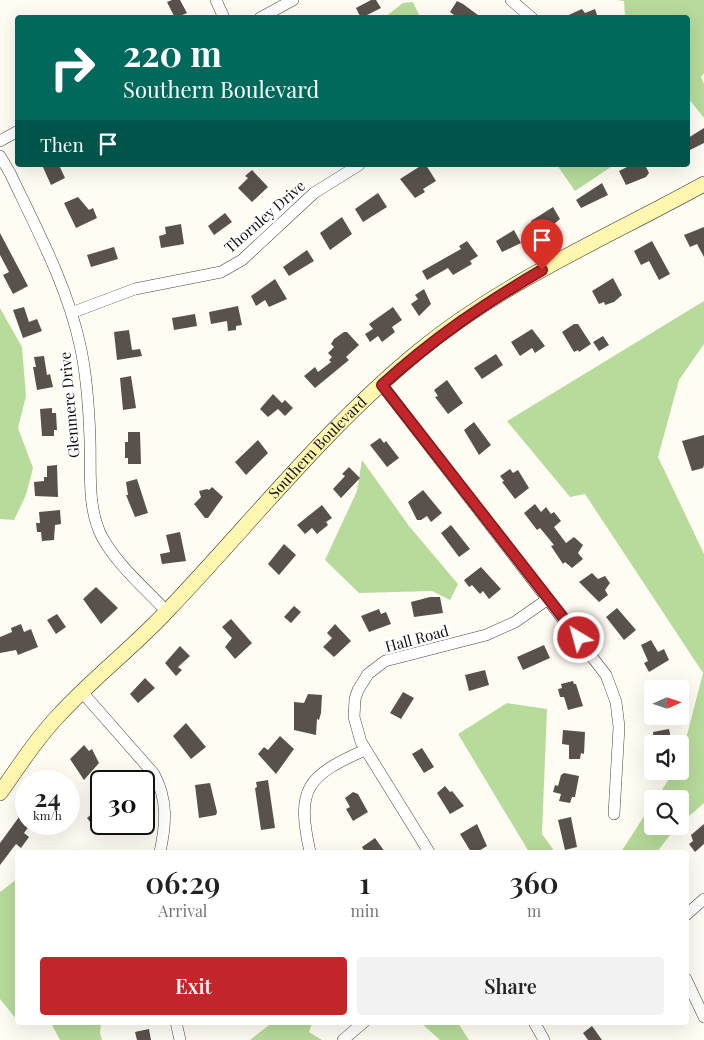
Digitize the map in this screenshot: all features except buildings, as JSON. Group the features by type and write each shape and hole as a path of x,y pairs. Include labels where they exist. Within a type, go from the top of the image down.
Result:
{"main road":[{"name":"Southern Boulevard","path":"0,793 37,741 82,692 167,612 334,430 419,351 483,305 599,239 704,184"}],"street":[{"path":"216,0 223,15"},
{"path":"266,15 293,0"},
{"path":"510,0 528,15"},
{"path":"0,141 15,134"},
{"name":"Glenmere Drive","path":"0,156 36,229 72,313 86,384 91,493 96,524 109,549 120,563 167,612"},
{"name":"Thornley Drive","path":"72,313 135,289 221,272 246,256 308,198 356,167"},
{"path":"382,385 602,670 616,702 619,727 614,814"},
{"name":"Hall Road","path":"428,850 365,750 354,718 355,699 362,683 376,666 396,658 486,635 516,622 548,599"},
{"path":"82,692 154,774 160,785 164,798 166,817 160,850"},
{"path":"310,850 304,813 308,789 312,782 325,771 365,750"},
{"path":"689,912 704,899"},
{"path":"689,984 704,1017"},
{"path":"177,1025 180,1040"},
{"path":"343,1040 360,1025"},
{"path":"536,1025 544,1040"}],"green space":[{"path":"616,0 704,0 704,73 701,77 704,84 704,118 690,100 690,15 625,15 624,1"},
{"path":"413,2 419,15 388,15 403,3"},
{"path":"558,167 611,167 575,191"},
{"path":"704,301 704,344 679,380 658,457 704,554 704,803 689,816 689,790 662,790 668,780 689,780 689,735 687,735 703,673 585,494 570,497 507,421"},
{"path":"0,308 22,347 26,396 18,428 33,468 26,495 14,520 0,519"},
{"path":"362,460 409,526 458,584 450,600 432,591 359,593 325,560 357,491"},
{"path":"507,703 547,709 542,834 554,850 528,850 458,734"},
{"path":"644,816 644,835 670,835 659,850 622,850"},
{"path":"15,881 15,1018 0,999 0,892"},
{"path":"52,1025 101,1025 102,1040 60,1040"},
{"path":"269,1025 311,1025 309,1032 322,1040 250,1040"},
{"path":"423,1025 459,1025 469,1040 440,1040"}],"route":[{"path":"542,270 483,305 446,331 419,351 382,385 579,638"}]}
